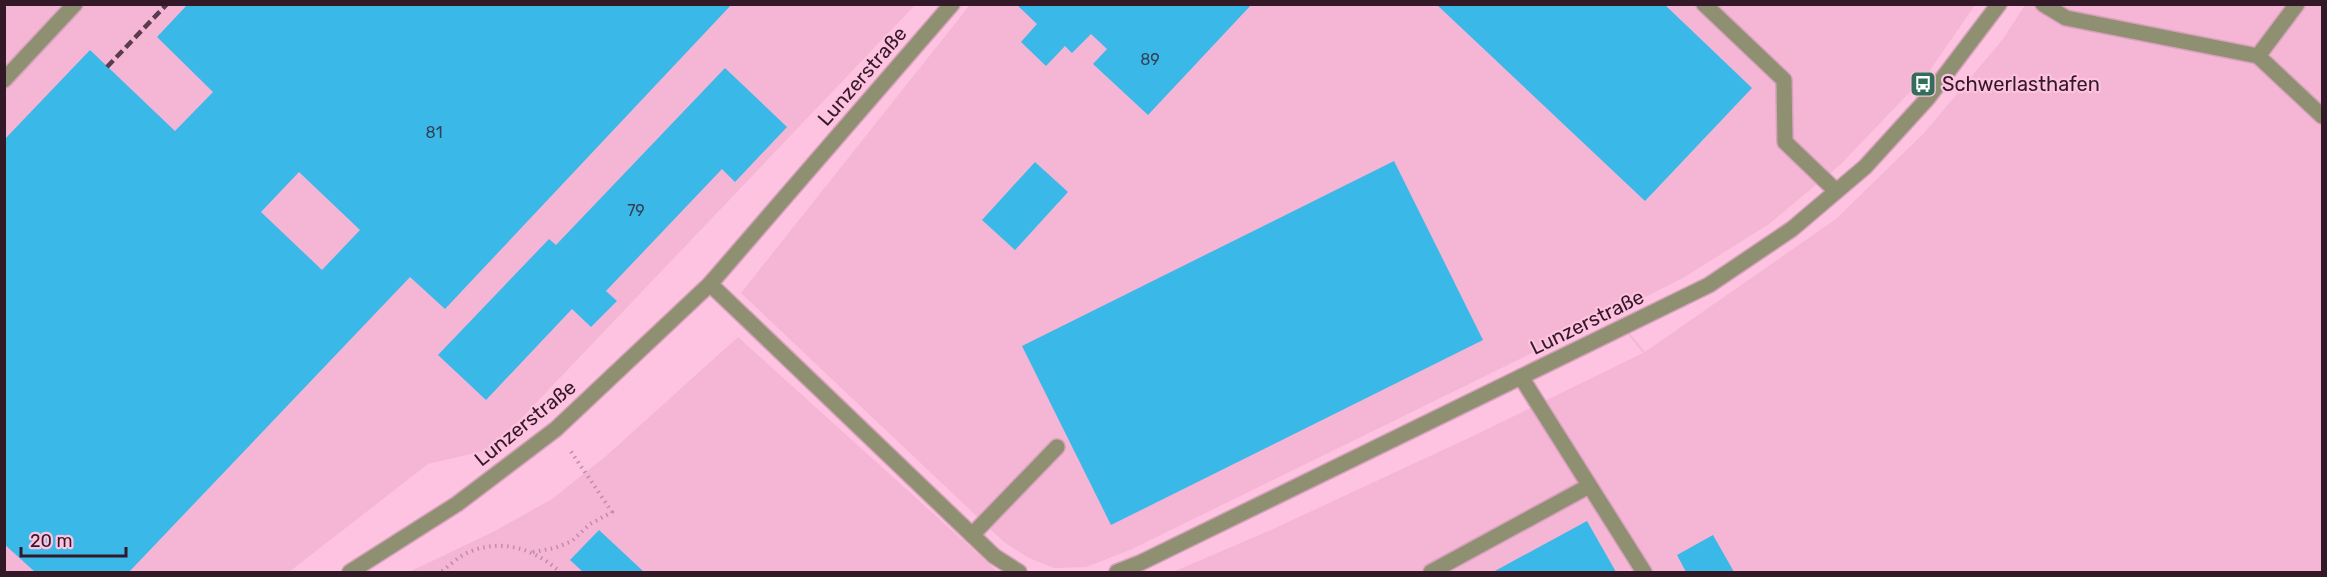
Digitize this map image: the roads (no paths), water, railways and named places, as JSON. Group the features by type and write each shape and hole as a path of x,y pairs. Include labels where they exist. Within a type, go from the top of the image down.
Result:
{"street":[{"path":"4,80 75,4"},
{"name":"Lunzerstraße","path":"350,573 457,504 556,429 710,284 952,4"},
{"path":"1704,4 1784,80 1785,142 1836,191"},
{"name":"Lunzerstraße","path":"1117,573 1710,285 1792,229 1865,167 1927,99 1999,4"},
{"path":"2043,4 2066,18 2258,56 2322,116"},
{"path":"2258,56 2297,4"},
{"path":"710,284 994,556 1019,573"},
{"path":"1521,377 1644,573"},
{"path":"972,535 1058,447"},
{"path":"1431,573 1589,486"}],"railway":[{"path":"107,67 167,4"}],"place":[{"name":"Schwerlasthafen","path":"1923,84"}]}
